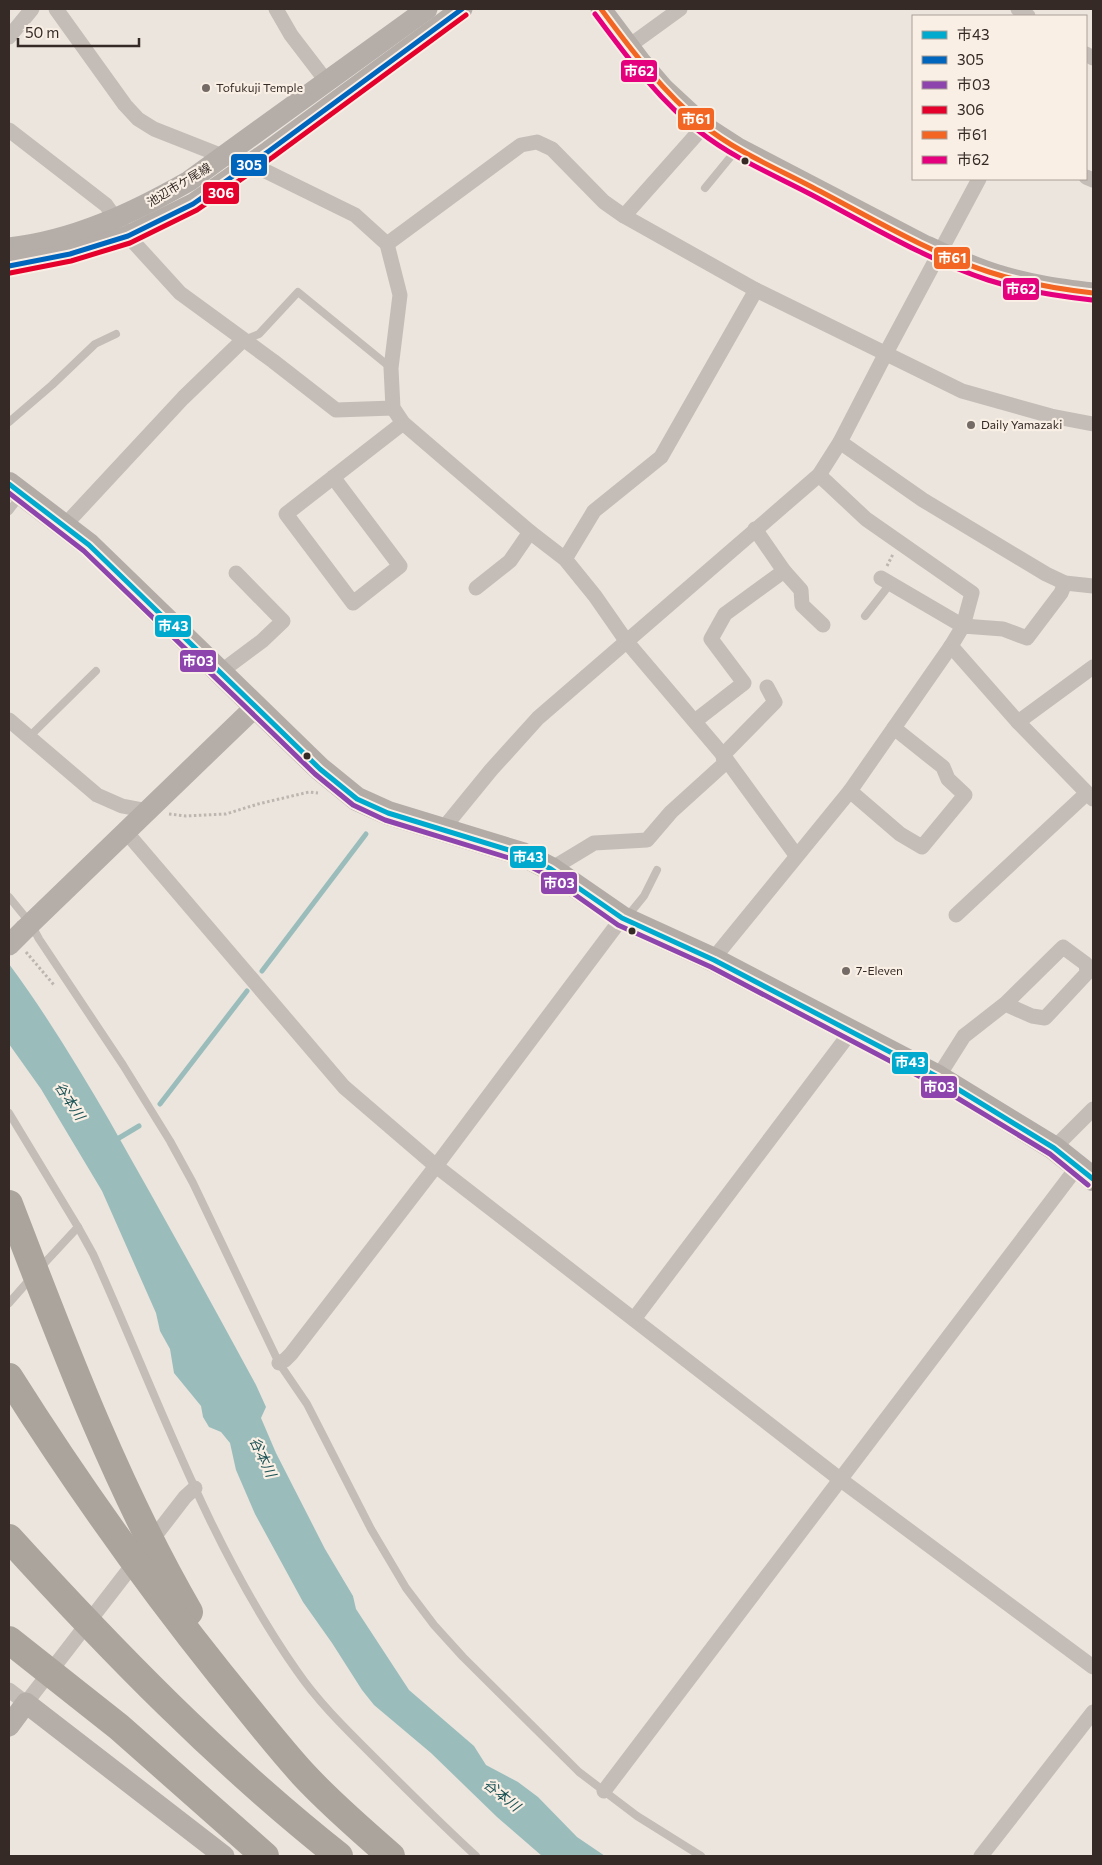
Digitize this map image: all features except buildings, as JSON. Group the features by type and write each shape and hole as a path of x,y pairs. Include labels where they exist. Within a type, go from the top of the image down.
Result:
{"highway":[{"path":"9,1204 84,1392 142,1524 210,1648 263,1727"},
{"path":"9,1377 84,1491 154,1589 263,1727 303,1774 350,1820 391,1856"},
{"path":"9,1538 76,1612 155,1692 228,1762 339,1856"},
{"path":"9,1564 142,1705 217,1776 311,1856"},
{"path":"9,1640 119,1727 265,1856"}],"main road":[{"path":"13,496 64,526 89,545 320,769 357,799 388,813 522,854 551,869 623,919 714,960 938,1078 1054,1148 1085,1172"}],"street":[{"path":"9,37 32,9"},
{"path":"56,9 119,97 138,118 154,130 225,157 251,164 355,215 387,244 400,295 391,368 393,408 403,423 530,532 565,559 595,596 627,642 723,755 796,855"},
{"path":"276,9 291,35 327,82"},
{"name":"池辺市ケ尾線","path":"9,266 70,254 122,227 155,201 225,157 427,9"},
{"name":"池辺市ケ尾線","path":"9,248 33,246 66,237 122,227 193,204 251,164 462,9"},
{"path":"602,9 628,46 664,89 704,126 738,148 940,252 997,275 1048,288 1093,293"},
{"path":"628,46 680,9"},
{"path":"624,216 704,126"},
{"path":"9,130 106,205 122,227 180,293 336,410 393,408"},
{"path":"387,244 520,145 537,142 552,149 604,202 624,216 756,290 962,391 1051,416 1093,424"},
{"path":"442,830 490,770 538,718 756,528 797,496 820,475 840,442 978,180"},
{"path":"565,559 594,511 661,457 756,290"},
{"path":"64,526 183,398 243,340"},
{"path":"333,477 400,566 353,603 286,514 333,477 403,423"},
{"path":"840,442 923,500 1046,574 1065,583 1093,586"},
{"path":"714,960 796,855 850,791 951,646 963,626 972,593 866,519 820,475"},
{"path":"756,528 784,572 801,590 802,606 823,625"},
{"path":"476,588 510,561 530,532"},
{"path":"695,722 744,683 711,639 725,614 784,572"},
{"path":"219,673 262,641 283,621 253,580 236,573"},
{"path":"886,581 963,626 1003,629 1027,638 1061,593 1065,583"},
{"path":"951,646 1018,722 1090,796 956,915"},
{"path":"1018,722 1093,667"},
{"path":"723,755 775,702 767,687"},
{"path":"9,945 127,833 155,812 255,707"},
{"path":"9,720 97,795 122,806 155,812"},
{"path":"850,791 900,834 922,847 965,795 948,779 943,767 894,728"},
{"path":"551,869 594,843 647,840 671,812 724,764 723,755"},
{"path":"127,833 344,1087 436,1166 841,1480 1093,1667"},
{"path":"279,1363 291,1354 623,919"},
{"path":"938,1078 964,1036 1005,1004 1063,947 1086,964 1087,973 1045,1018 1032,1016 1005,1004"},
{"path":"634,1319 850,1032"},
{"path":"1054,1148 1093,1109"},
{"path":"604,1791 841,1480 1085,1172"},
{"path":"9,1726 179,1504 195,1488"},
{"path":"9,1690 224,1856"},
{"path":"980,1856 1093,1712"}],"lane":[{"path":"705,188 738,148"},
{"path":"243,340 259,334 298,292 391,368"},
{"path":"9,422 95,344 116,334"},
{"path":"865,616 886,581"},
{"path":"30,736 96,671"},
{"path":"623,919 644,896 658,870"},
{"path":"9,896 123,1065 170,1140 279,1363 307,1404 381,1546 418,1604 447,1640 506,1701 580,1772 655,1828 701,1856"},
{"path":"9,1113 93,1254 195,1488 226,1553 256,1607 308,1685 355,1738 434,1818 476,1856"},
{"path":"9,1303 78,1227"}],"path":[{"path":"886,581 899,542"},
{"path":"155,812 186,816 226,814 309,792 319,793 325,791"}],"water":[{"name":"谷本川","path":"9,964 49,1021 86,1080 202,1285 256,1385 266,1407 261,1418 276,1453 325,1549 353,1596 356,1609 409,1690 474,1746 486,1765 518,1782 538,1797 577,1837 605,1856 542,1856 497,1817 431,1753 374,1705 303,1602 255,1514 236,1470 230,1443 221,1432 209,1427 203,1417 201,1406 174,1373 170,1349 160,1331 156,1313 102,1191 41,1089 9,1044"}],"waterway":[{"path":"262,971 366,834"},
{"path":"160,1104 247,991"},
{"path":"114,1141 139,1126"}],"transit line":[{"name":"305","path":"9,266 70,254 128,236 193,204 269,151 462,9"},
{"name":"市61","path":"601,9 661,85 703,125 728,143 899,233 966,264 1028,282 1093,293"},
{"name":"市62","path":"595,14 643,76 670,106 700,132 740,158 898,241 965,272 1027,290 1092,300"},
{"name":"306","path":"10,273 71,261 130,243 197,210 273,157 466,15"},
{"name":"市43","path":"9,484 89,545 320,769 357,799 388,813 522,854 551,869 622,918 714,960 938,1077 1054,1148 1093,1179"},
{"name":"市03","path":"9,493 84,551 315,774 353,805 385,820 519,861 547,875 618,925 711,967 934,1084 1050,1154 1088,1185"}],"place":[{"name":"Tofukuji Temple","path":"206,88"},
{"name":"Daily Yamazaki","path":"971,425"},
{"name":"7-Eleven","path":"846,971"}]}
